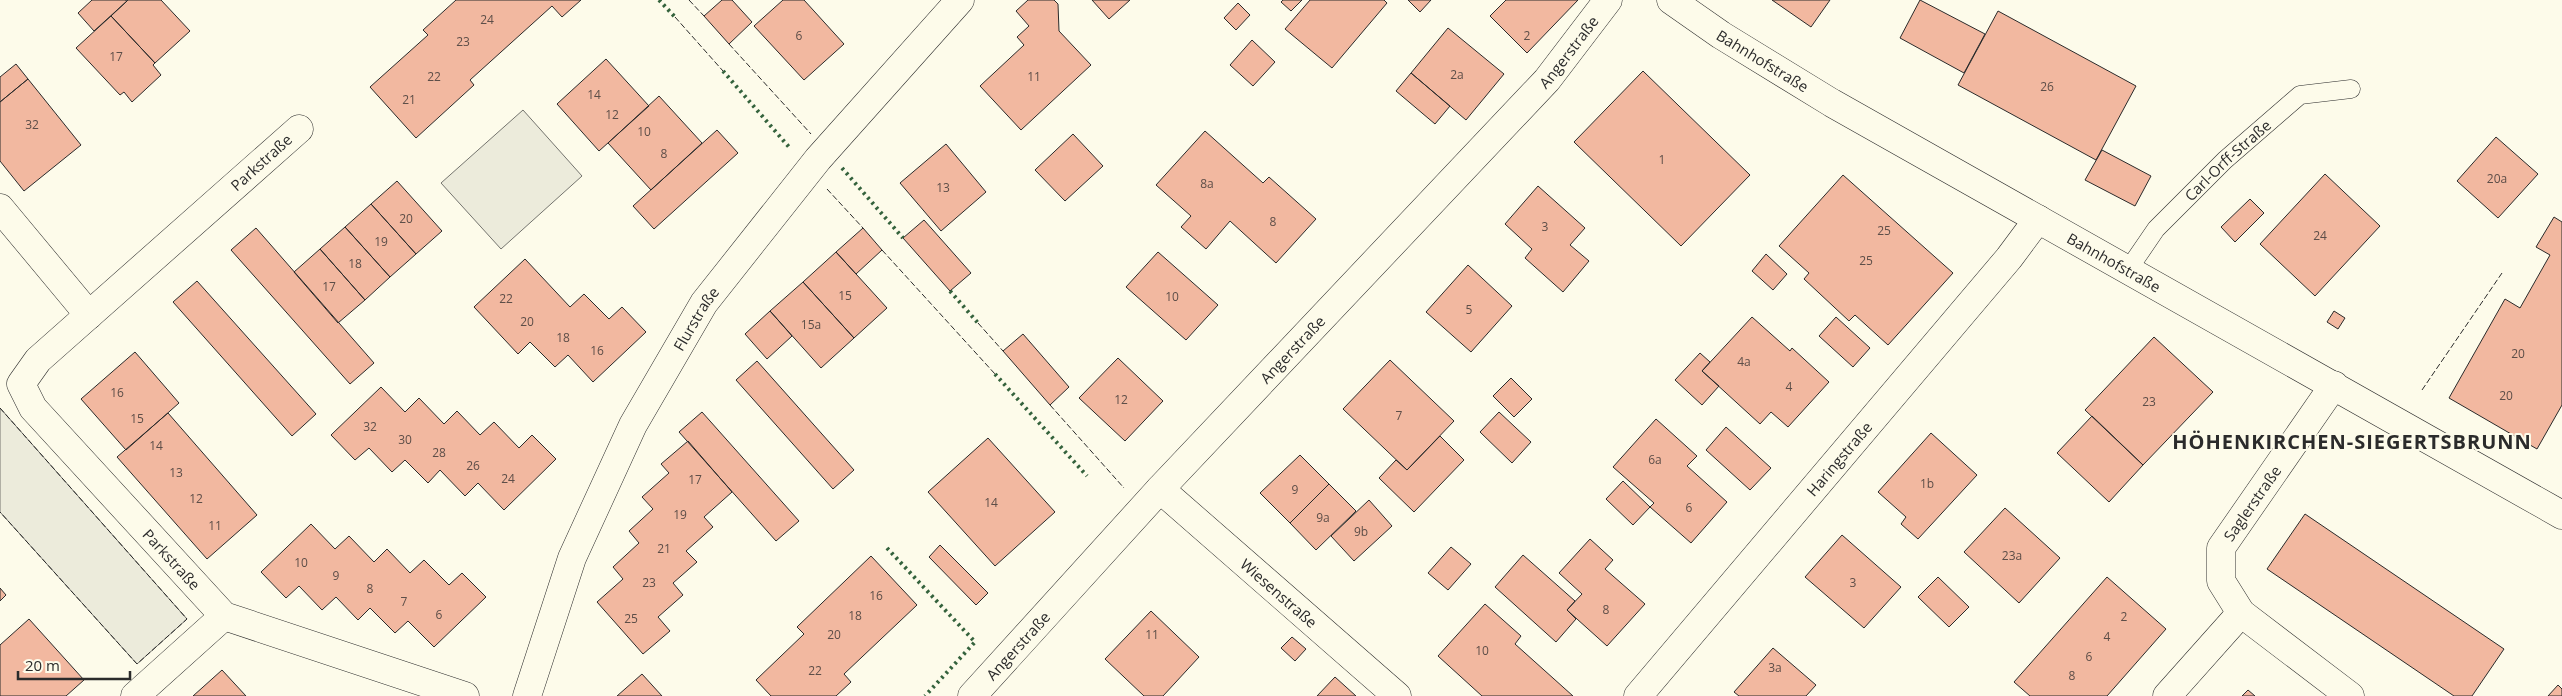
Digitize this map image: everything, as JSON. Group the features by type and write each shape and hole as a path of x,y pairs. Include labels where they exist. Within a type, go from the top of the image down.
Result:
{"street":[{"name":"Flurstraße","path":"527,696 572,558 633,425 704,303 818,159 960,0"},
{"name":"Angerstraße","path":"972,696 1160,490 1547,80 1608,0"},
{"name":"Bahnhofstraße","path":"1671,0 1721,35 1832,103 2562,515"},
{"name":"Parkstraße","path":"299,129 38,360 20,384 33,408 224,616 465,696"},
{"path":"0,208 89,315"},
{"name":"Haringstraße","path":"1638,696 2009,258 2038,220"},
{"name":"Saglerstraße","path":"2334,385 2221,548 2221,581 2241,613 2350,696"},
{"name":"Wiesenstraße","path":"1160,490 1397,696"},
{"path":"2167,696 2241,613"},
{"path":"136,696 224,616"}],"lane":[{"name":"Carl-Orff-Straße","path":"2128,270 2156,228 2226,160 2300,95 2351,88"}],"shaded area":[{"path":"523,110 582,176 501,249 441,183"},
{"path":"0,408 187,619 137,664 0,512"}],"building":[{"path":"92,0 127,1 94,31 78,13"},
{"path":"128,0 161,0 190,31 155,63 111,16"},
{"path":"456,0 581,0 562,17 552,6 470,80 474,85 416,138 370,87 428,35 423,30"},
{"path":"722,0 732,0 752,22 729,44 704,16"},
{"path":"783,0 804,0 844,44 804,80 754,26"},
{"path":"1028,0 1054,0 1058,4 1059,31 1091,65 1021,130 980,86 1024,45 1017,37 1029,26 1016,11"},
{"path":"1092,0 1130,0 1109,19"},
{"path":"1283,0 1302,0 1291,11 1281,2"},
{"path":"1310,0 1384,0 1387,3 1332,68 1285,29"},
{"path":"1408,0 1431,0 1420,12"},
{"path":"1506,0 1578,0 1527,53 1490,16"},
{"path":"1772,0 1830,0 1811,27"},
{"path":"1920,0 1985,34 1964,73 1900,38"},
{"path":"1238,3 1250,15 1236,30 1224,18"},
{"path":"1998,11 2136,86 2096,160 1958,85"},
{"path":"111,16 155,63 153,65 161,75 132,102 124,92 120,95 76,48"},
{"path":"1448,28 1504,74 1466,120 1411,73"},
{"path":"1252,40 1275,62 1253,86 1230,65"},
{"path":"606,59 649,106 599,151 557,104"},
{"path":"16,64 28,79 0,102 0,77"},
{"path":"1643,71 1750,175 1681,246 1574,142"},
{"path":"1411,73 1450,106 1435,124 1396,91"},
{"path":"28,79 81,145 24,191 0,161 0,102"},
{"path":"659,96 702,143 651,190 608,143"},
{"path":"717,130 738,153 654,229 633,206"},
{"path":"1205,131 1263,183 1269,177 1316,219 1276,263 1230,221 1206,249 1181,227 1191,216 1156,185"},
{"path":"1073,134 1103,166 1065,201 1035,170"},
{"path":"2496,137 2538,174 2498,218 2457,181"},
{"path":"946,144 986,192 941,231 900,183"},
{"path":"2102,150 2151,176 2135,206 2085,180"},
{"path":"2325,174 2380,226 2315,296 2260,244"},
{"path":"1843,175 1953,273 1888,345 1855,315 1849,321 1804,279 1809,273 1779,246"},
{"path":"397,181 442,231 416,254 371,204"},
{"path":"1538,186 1585,228 1570,245 1589,261 1563,292 1525,258 1532,249 1505,224"},
{"path":"2250,199 2264,213 2235,242 2221,227"},
{"path":"371,204 416,254 390,277 345,227"},
{"path":"2554,217 2562,222 2562,405 2537,449 2449,398 2505,299 2520,308 2550,255 2536,247"},
{"path":"924,220 971,273 950,291 903,238"},
{"path":"345,227 390,277 365,300 320,249"},
{"path":"256,228 374,363 350,384 231,250"},
{"path":"863,228 882,250 856,274 836,252"},
{"path":"320,249 365,300 338,323 294,272"},
{"path":"836,252 887,308 854,338 803,282"},
{"path":"1158,252 1218,305 1186,340 1126,287"},
{"path":"1766,254 1787,274 1773,290 1752,271"},
{"path":"525,259 570,307 584,294 609,319 622,307 646,332 593,382 568,355 555,367 530,342 518,354 474,307"},
{"path":"1468,265 1512,306 1471,352 1426,312"},
{"path":"197,281 316,414 292,436 173,302"},
{"path":"803,282 854,338 821,368 770,311"},
{"path":"770,311 792,336 767,359 745,334"},
{"path":"2334,311 2345,318 2338,329 2327,322"},
{"path":"1752,317 1790,351 1792,348 1829,382 1788,427 1771,412 1760,424 1702,371"},
{"path":"1836,317 1870,348 1853,367 1819,336"},
{"path":"1023,334 1069,387 1050,405 1003,351"},
{"path":"2154,337 2213,392 2143,465 2085,410"},
{"path":"135,352 179,403 126,450 81,399"},
{"path":"1700,353 1710,362 1702,371 1719,386 1702,405 1675,380"},
{"path":"1118,358 1163,401 1125,441 1079,398"},
{"path":"1390,360 1454,421 1407,470 1343,409"},
{"path":"757,361 854,470 833,489 736,380"},
{"path":"1511,378 1532,399 1514,417 1493,396"},
{"path":"381,387 405,412 419,398 444,424 457,411 480,435 494,422 519,448 532,435 556,459 504,510 478,483 465,496 440,470 428,483 405,460 392,472 369,448 355,460 331,435"},
{"path":"702,412 799,521 776,541 679,432"},
{"path":"1499,412 1531,442 1512,463 1480,432"},
{"path":"168,413 257,515 207,559 117,457"},
{"path":"2092,416 2143,465 2109,502 2057,453"},
{"path":"1656,419 1697,456 1687,466 1727,502 1691,543 1650,507 1654,503 1613,467"},
{"path":"1726,427 1771,468 1750,490 1706,450"},
{"path":"1931,433 1977,475 1918,539 1901,524 1906,517 1878,492"},
{"path":"1440,436 1464,460 1414,512 1379,478 1396,460 1407,470"},
{"path":"988,438 1055,512 995,566 928,492"},
{"path":"688,441 732,492 704,517 713,527 686,551 697,562 673,583 683,595 658,617 670,631 643,654 597,602 623,579 613,567 639,543 629,531 653,509 642,497 669,473 661,464"},
{"path":"1300,455 1329,484 1290,523 1260,493"},
{"path":"1623,481 1650,507 1633,525 1606,499"},
{"path":"1329,484 1356,511 1316,550 1290,523"},
{"path":"1369,500 1392,526 1354,561 1331,536"},
{"path":"2005,508 2060,558 2019,603 1964,552"},
{"path":"2305,514 2504,649 2472,696 2454,696 2267,569"},
{"path":"311,524 335,549 349,536 374,562 387,549 410,573 424,560 449,585 462,573 486,597 434,647 408,621 395,633 370,608 358,620 336,597 322,610 299,586 286,598 261,572"},
{"path":"1842,535 1901,587 1864,628 1805,577"},
{"path":"1590,539 1613,560 1605,569 1645,604 1607,646 1567,610 1582,594 1559,573"},
{"path":"940,545 988,593 976,605 929,557"},
{"path":"1451,547 1471,564 1448,590 1428,573"},
{"path":"1523,555 1575,601 1567,610 1576,619 1556,642 1495,587"},
{"path":"871,556 917,605 844,674 851,682 836,696 771,696 756,680 804,634 797,627"},
{"path":"1938,577 1969,607 1949,627 1918,597"},
{"path":"2107,577 2166,629 2107,696 2030,696 2014,682"},
{"path":"0,588 6,595 0,601"},
{"path":"1485,604 1521,636 1515,644 1573,696 1482,696 1438,656"},
{"path":"1151,611 1199,657 1163,696 1144,696 1105,659"},
{"path":"29,619 84,680 66,696 0,696 0,645"},
{"path":"1292,637 1306,649 1295,661 1281,648"},
{"path":"1773,648 1816,685 1806,696 1739,696 1734,692"},
{"path":"222,670 246,696 193,696"},
{"path":"642,674 662,696 617,696"},
{"path":"1335,677 1356,696 1317,696"},
{"path":"2558,685 2562,689 2562,696 2548,696"},
{"path":"2248,690 2255,696 2242,696"}],"hedge":[{"path":"659,0 675,17"},
{"path":"723,71 789,147"},
{"path":"842,168 903,238"},
{"path":"950,291 978,323"},
{"path":"995,374 1087,476"},
{"path":"887,548 975,642 925,696"}],"fence":[{"path":"689,0 704,16"},
{"path":"675,17 723,71"},
{"path":"729,44 811,134"},
{"path":"827,189 863,228"},
{"path":"882,250 995,374"},
{"path":"2422,390 2502,273"},
{"path":"978,323 1003,351"},
{"path":"1050,405 1124,488"},
{"path":"0,408 187,619 137,664 0,512"}],"district":[{"name":"HÖHENKIRCHEN-SIEGERTSBRUNN","path":"2352,441"}]}
